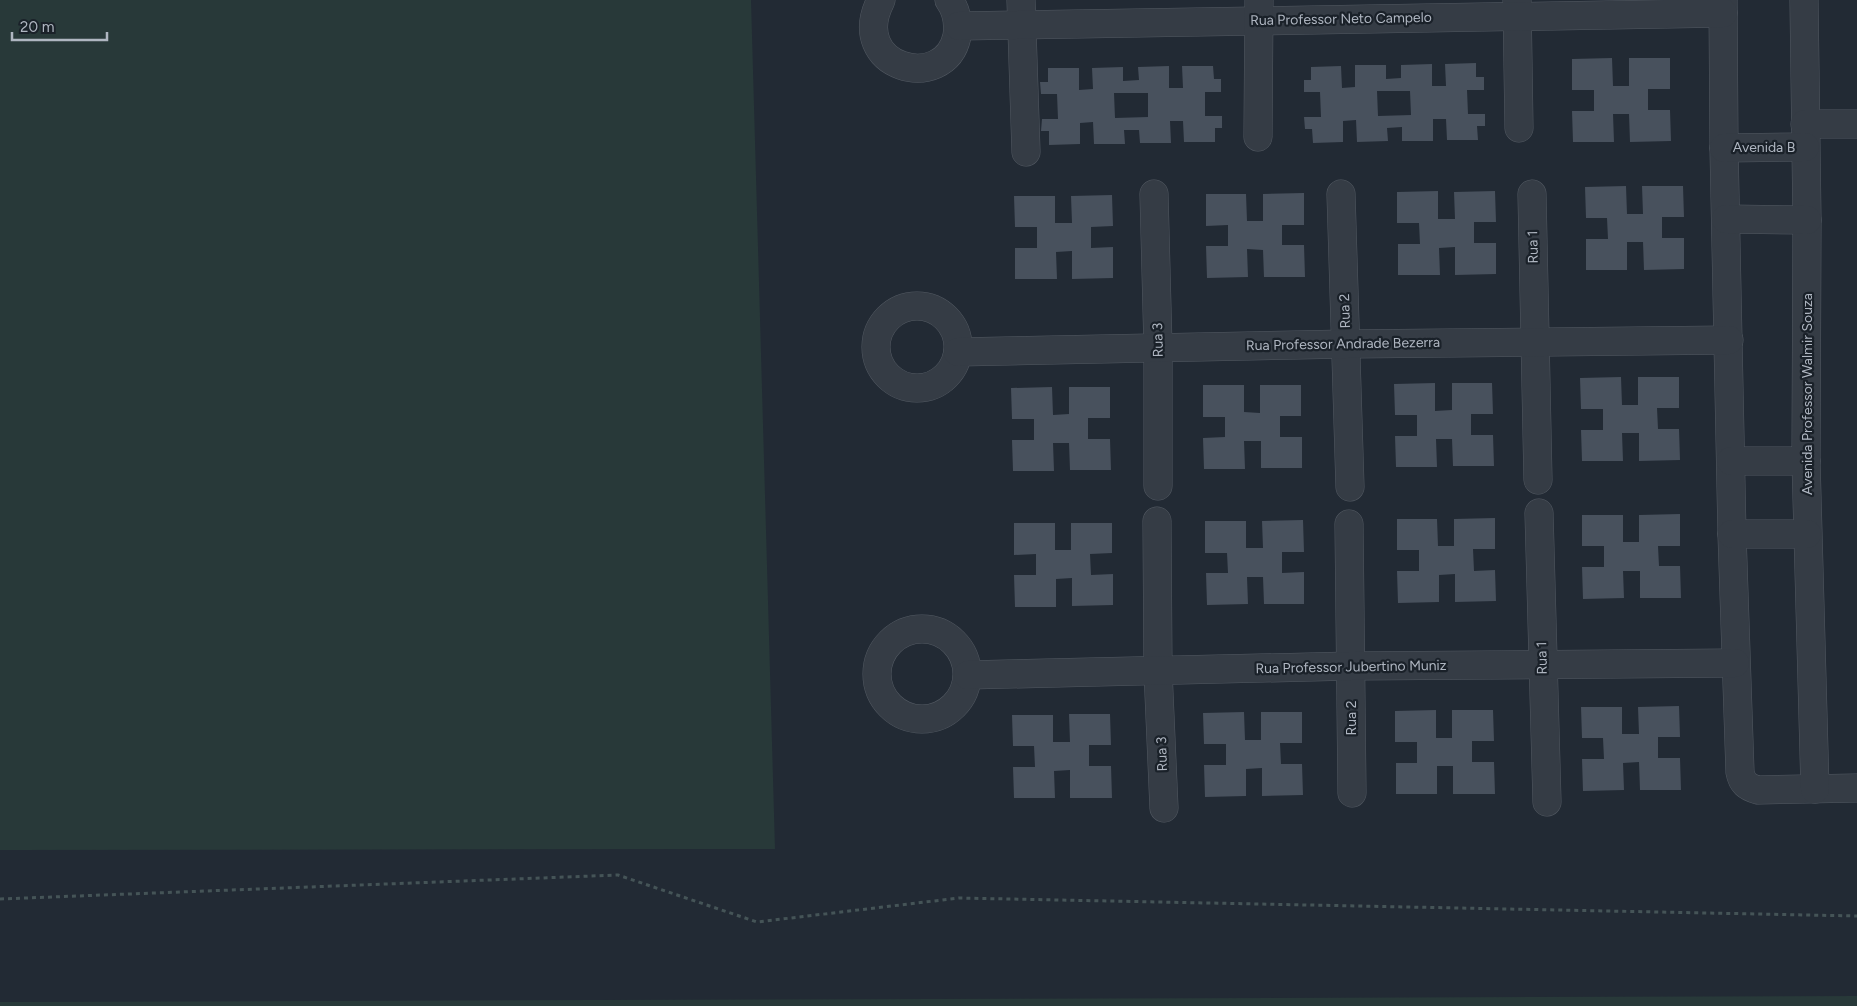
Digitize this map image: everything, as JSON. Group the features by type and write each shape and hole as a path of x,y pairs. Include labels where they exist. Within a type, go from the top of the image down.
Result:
{"street":[{"path":"881,0 874,17 874,35 881,51 894,63 911,68 929,67 945,58 955,43 959,26 955,8 949,0"},
{"name":"Avenida Professor Walmir Souza","path":"1804,0 1807,220 1807,534 1815,789"},
{"path":"1723,7 1724,148 1735,663 1741,779 1745,784 1758,790 1857,788"},
{"name":"Rua Professor Neto Campelo","path":"959,26 1021,12 1723,7"},
{"path":"1517,8 1519,128"},
{"path":"1258,137 1260,10"},
{"path":"1021,12 1026,152"},
{"name":"Avenida B","path":"1724,148 1805,136 1857,124"},
{"name":"Rua 3","path":"1154,194 1158,347 1158,486"},
{"name":"Rua 2","path":"1341,194 1350,487"},
{"name":"Rua 1","path":"1532,194 1538,480"},
{"path":"1726,219 1807,220"},
{"name":"Rua Professor Andrade Bezerra","path":"958,352 1346,344 1729,340"},
{"path":"1731,462 1806,461"},
{"name":"Rua 1","path":"1539,513 1547,802"},
{"name":"Rua 3","path":"1157,521 1158,671 1164,808"},
{"name":"Rua 2","path":"1349,524 1352,793"},
{"path":"1732,534 1807,534"},
{"name":"Rua Professor Jubertino Muniz","path":"968,675 1351,666 1735,663"}],"path":[{"path":"0,899 618,875 757,922 959,898 1857,916"}],"shaded area":[{"path":"0,0 751,0 775,849 0,850"},
{"path":"1857,996 1857,1006 0,1006 0,1002"}],"building":[{"path":"1612,58 1613,86 1629,86 1629,58 1670,58 1670,89 1648,89 1648,110 1670,110 1671,141 1630,142 1629,114 1613,114 1614,142 1573,142 1572,111 1594,111 1594,90 1572,90 1572,59"},
{"path":"1476,63 1476,77 1484,77 1484,90 1467,90 1468,114 1485,114 1485,126 1477,126 1478,140 1447,140 1446,119 1433,119 1433,141 1402,141 1402,127 1387,128 1388,141 1357,142 1356,120 1343,121 1343,142 1313,143 1312,129 1305,129 1304,117 1321,117 1320,92 1304,92 1304,80 1311,80 1311,67 1341,66 1342,88 1355,87 1355,65 1386,65 1386,79 1401,78 1401,65 1432,64 1432,86 1446,86 1445,64","holes":["1377,91 1410,91 1411,115 1378,116"]},
{"path":"1169,66 1169,88 1183,88 1182,66 1213,66 1214,79 1221,79 1221,92 1205,92 1205,116 1222,116 1222,128 1215,128 1215,142 1184,142 1183,121 1170,121 1171,143 1140,143 1139,130 1124,130 1125,144 1094,144 1093,122 1080,123 1080,144 1049,145 1049,131 1041,131 1042,119 1058,119 1057,94 1041,94 1040,82 1048,82 1048,68 1079,68 1079,90 1093,89 1092,68 1123,67 1123,81 1139,80 1138,67","holes":["1114,93 1148,93 1148,117 1115,118"]},
{"path":"1626,186 1627,214 1643,214 1642,186 1683,186 1684,217 1662,217 1662,238 1684,238 1684,269 1644,270 1643,242 1627,242 1627,270 1586,270 1586,239 1608,239 1607,218 1586,218 1585,187"},
{"path":"1438,191 1438,219 1455,219 1454,192 1495,191 1496,222 1474,222 1474,243 1496,243 1496,274 1455,275 1455,247 1439,248 1440,275 1398,275 1398,244 1420,244 1419,223 1397,223 1397,192"},
{"path":"1304,193 1304,225 1282,225 1282,245 1304,245 1305,277 1264,277 1263,250 1247,249 1248,277 1207,278 1206,246 1228,246 1228,225 1206,226 1206,194 1246,194 1247,221 1263,221 1263,194"},
{"path":"1112,195 1113,226 1091,227 1091,248 1113,247 1113,278 1072,279 1072,251 1056,252 1057,279 1015,279 1015,248 1037,248 1037,227 1015,227 1014,196 1055,196 1055,223 1072,223 1071,196"},
{"path":"1621,377 1622,405 1638,405 1638,377 1679,377 1679,408 1657,408 1658,429 1679,429 1680,460 1639,461 1639,433 1622,433 1623,461 1582,461 1581,430 1603,430 1603,409 1581,409 1580,378"},
{"path":"1435,383 1435,411 1452,410 1452,383 1492,383 1493,414 1471,414 1471,435 1493,435 1494,466 1453,466 1452,439 1436,439 1437,467 1396,467 1395,436 1417,436 1417,415 1395,415 1394,384"},
{"path":"1203,385 1244,385 1244,412 1260,413 1260,385 1301,385 1301,416 1280,416 1280,437 1302,437 1302,468 1261,468 1261,441 1244,441 1245,469 1204,469 1203,438 1225,437 1225,417 1203,417"},
{"path":"1052,387 1053,415 1069,414 1069,387 1110,387 1110,418 1088,418 1088,439 1110,439 1111,470 1070,470 1069,443 1053,443 1054,471 1013,471 1012,440 1034,440 1034,419 1012,419 1011,388"},
{"path":"1680,514 1680,546 1658,546 1659,566 1680,566 1681,598 1640,598 1640,571 1623,571 1624,598 1583,599 1582,567 1604,567 1604,546 1582,546 1582,515 1623,515 1623,542 1639,542 1639,515"},
{"path":"1495,518 1495,549 1473,549 1474,571 1495,570 1496,601 1455,602 1455,574 1439,575 1439,602 1398,603 1397,571 1419,571 1419,550 1397,550 1397,519 1437,519 1438,546 1454,546 1454,519"},
{"path":"1303,520 1304,552 1282,552 1282,573 1304,572 1304,604 1264,604 1263,577 1247,577 1248,604 1207,605 1206,573 1228,573 1227,553 1205,553 1205,521 1246,521 1246,548 1263,548 1262,521"},
{"path":"1014,523 1055,523 1055,550 1071,550 1071,523 1112,523 1112,553 1090,554 1091,575 1113,574 1113,605 1072,606 1072,578 1056,579 1056,607 1015,607 1014,575 1036,575 1036,554 1014,555"},
{"path":"1679,706 1680,737 1658,737 1658,758 1680,758 1681,790 1640,790 1639,762 1623,763 1624,790 1583,791 1582,759 1604,759 1603,738 1582,738 1581,707 1622,707 1622,734 1639,734 1638,707"},
{"path":"1436,710 1436,738 1452,738 1452,710 1493,710 1494,741 1472,741 1472,762 1494,762 1495,794 1453,794 1453,766 1437,766 1437,794 1396,794 1396,763 1417,763 1417,742 1395,742 1395,711"},
{"path":"1244,712 1245,740 1261,740 1261,712 1302,712 1302,743 1280,743 1281,764 1302,764 1303,795 1262,796 1262,768 1246,769 1246,796 1205,797 1204,765 1226,765 1226,744 1204,744 1203,713"},
{"path":"1069,714 1110,714 1111,745 1089,745 1089,766 1111,766 1112,798 1070,798 1070,770 1054,771 1055,798 1014,798 1013,767 1035,767 1034,746 1013,746 1012,715 1053,715 1053,742 1070,742"}]}
